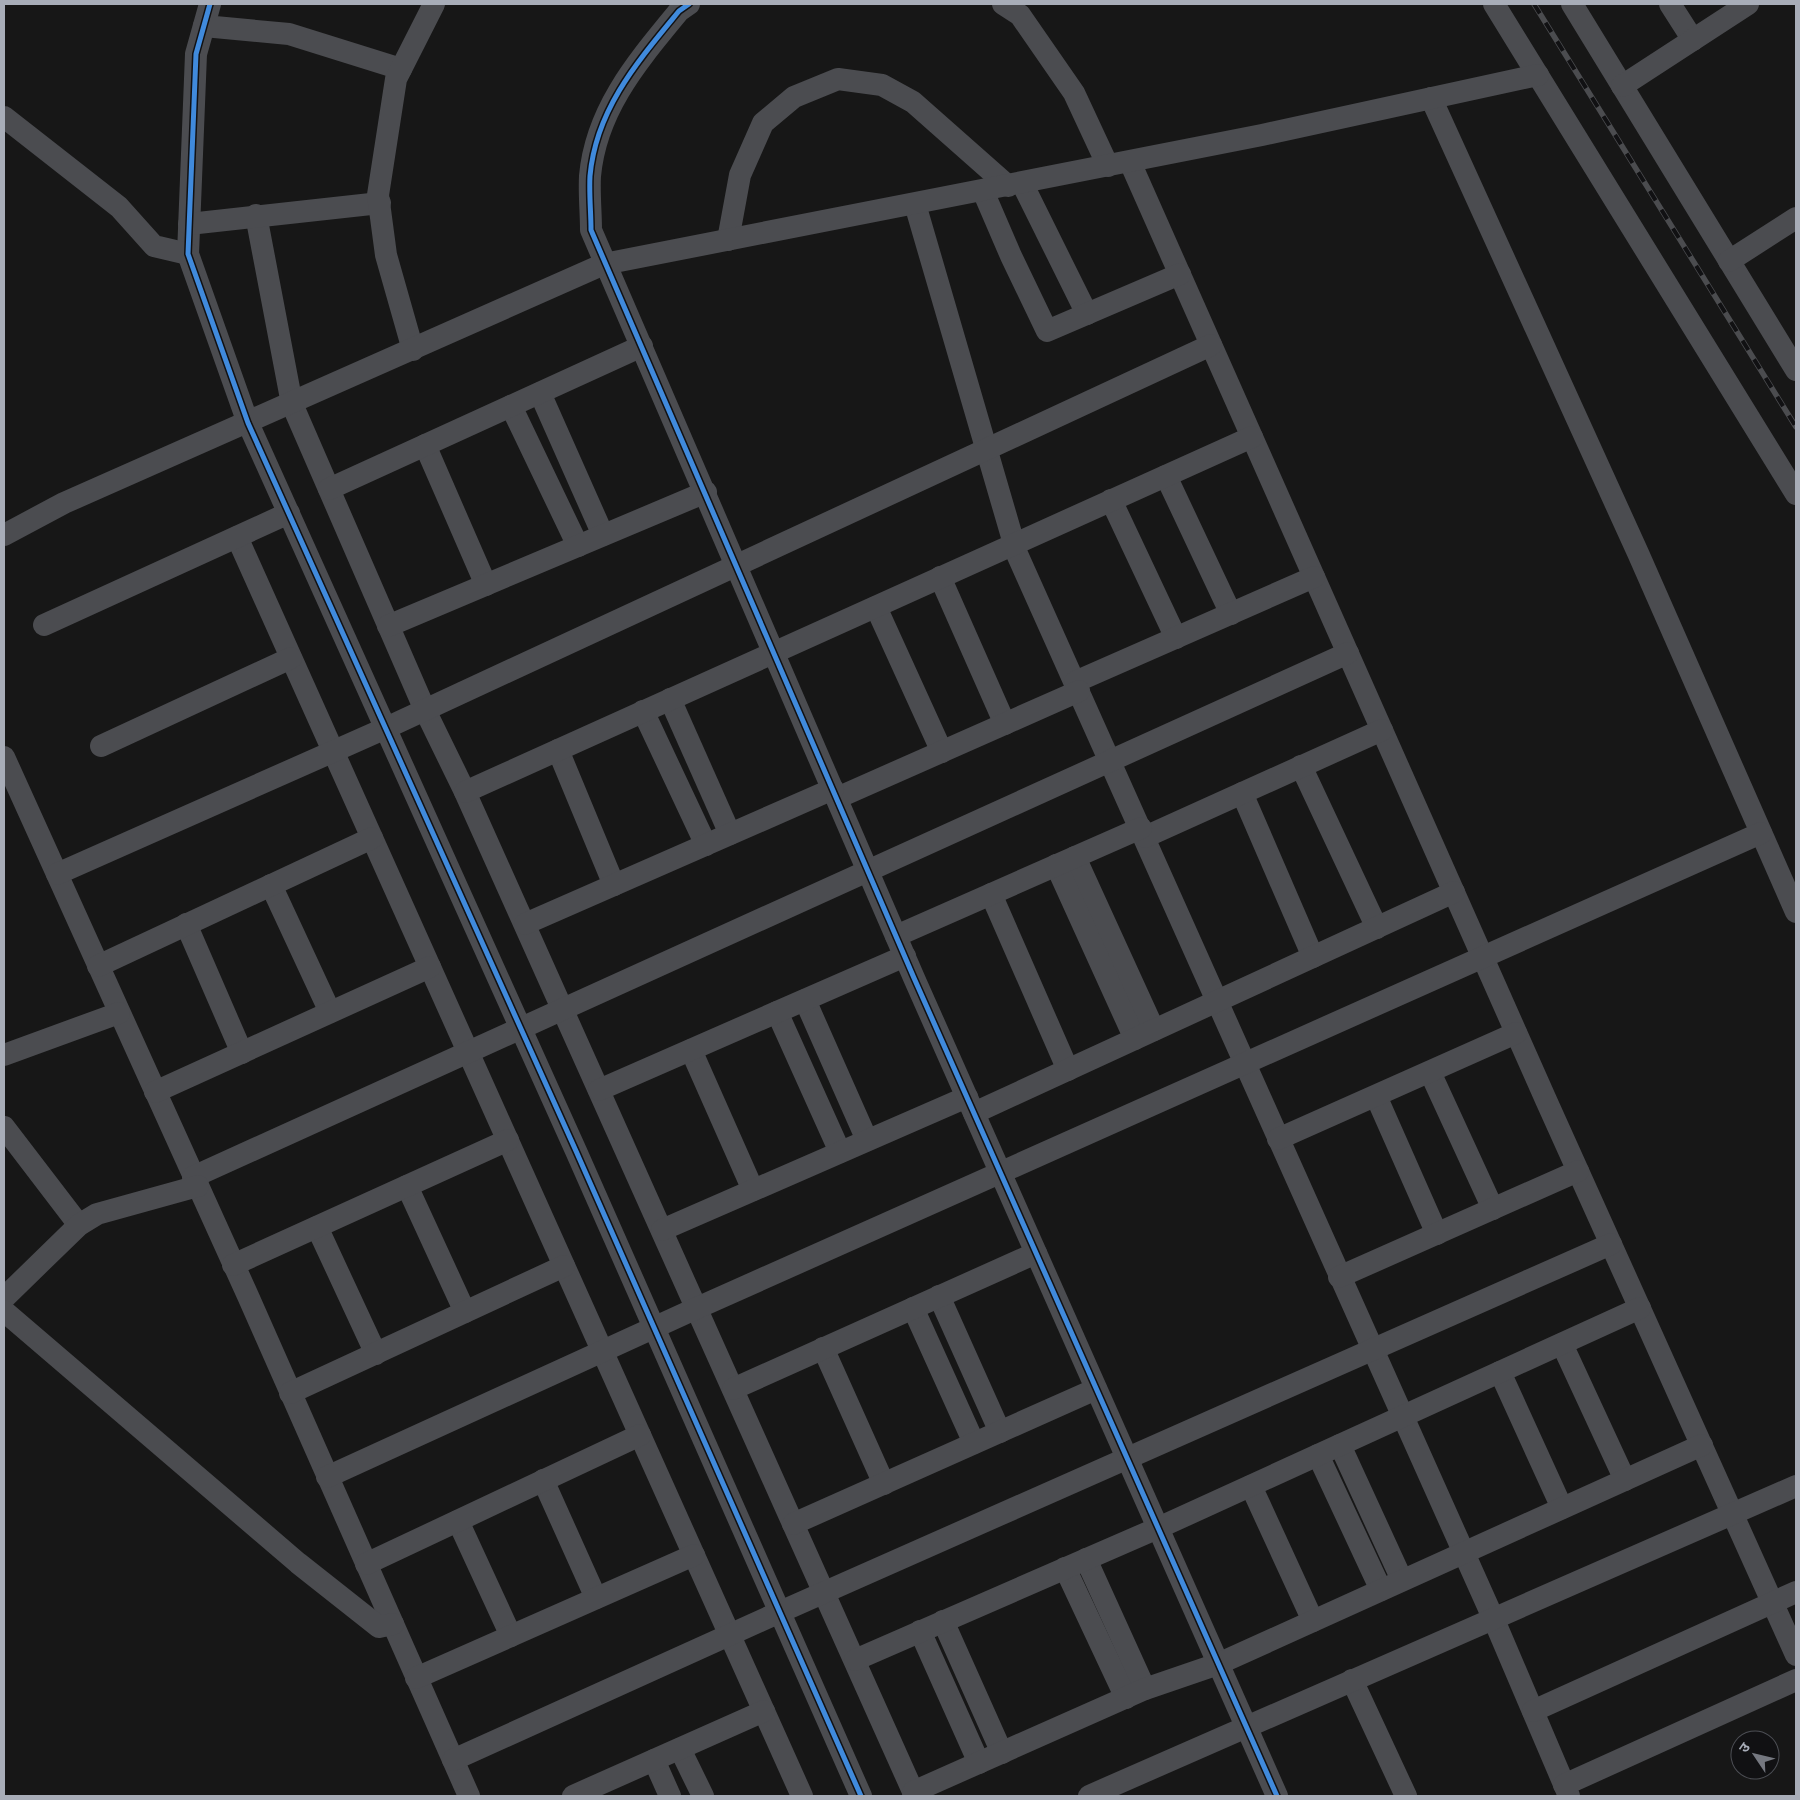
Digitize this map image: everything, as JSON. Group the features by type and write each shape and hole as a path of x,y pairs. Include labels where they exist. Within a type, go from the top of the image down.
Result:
{"street":[{"path":"210,4 196,54 188,254 248,423 654,1328 861,1796"},
{"path":"414,350 386,255 378,195 396,79 434,4"},
{"path":"689,4 679,11 628,74 603,122 590,176 591,230 604,264 706,492 896,936 1275,1795"},
{"path":"1003,4 1020,15 1074,93 1108,166"},
{"path":"1494,4 1796,494"},
{"path":"1572,4 1796,370"},
{"path":"1670,4 1693,40"},
{"path":"1622,86 1748,4"},
{"path":"204,26 289,34 401,69"},
{"path":"4,535 64,503 292,404 604,264 1130,162 1538,75"},
{"path":"728,240 740,175 763,122 794,97 838,79 882,85 913,102 1015,185 1087,314"},
{"path":"1431,98 1638,553 1796,912"},
{"path":"4,117 119,207 154,246 188,254"},
{"path":"1130,162 1516,1033 1796,1655"},
{"path":"984,191 1011,256 1047,331 1180,274"},
{"path":"189,224 380,203"},
{"path":"915,204 1014,544 1339,1277 1494,1620 1567,1791 1796,1680"},
{"path":"256,216 292,404 425,710 465,792 525,924 914,1794 979,1763 1136,1694 1218,1664 1702,1445"},
{"path":"1729,261 1796,218"},
{"path":"57,874 386,728 1211,345"},
{"path":"328,489 642,346"},
{"path":"540,393 602,536"},
{"path":"511,406 578,546"},
{"path":"465,792 1252,437"},
{"path":"426,445 486,585"},
{"path":"1166,476 1230,614"},
{"path":"388,626 706,492"},
{"path":"1111,500 1176,638"},
{"path":"44,625 289,513"},
{"path":"237,537 802,1796"},
{"path":"940,577 1005,724"},
{"path":"525,924 730,834 942,752 1005,724 1176,638 1314,577"},
{"path":"876,606 942,752"},
{"path":"4,1298 79,1225 97,1214 196,1181 562,1008 1348,653"},
{"path":"101,746 291,658"},
{"path":"670,699 730,834"},
{"path":"643,711 706,844"},
{"path":"896,936 1065,861 1242,793 1382,730"},
{"path":"558,750 614,885"},
{"path":"4,757 196,1181 469,1796"},
{"path":"1301,766 1377,928"},
{"path":"1242,793 1312,957"},
{"path":"328,1478 697,1308 1761,833"},
{"path":"98,966 372,838"},
{"path":"1065,861 1145,1034"},
{"path":"271,885 330,1012"},
{"path":"662,1230 867,1140 1068,1070 1454,892"},
{"path":"991,894 1068,1070"},
{"path":"186,924 242,1052"},
{"path":"599,1090 905,956"},
{"path":"155,1092 430,967"},
{"path":"806,1000 867,1140"},
{"path":"4,1055 119,1012"},
{"path":"777,1012 840,1152"},
{"path":"1278,1139 1516,1033"},
{"path":"691,1050 752,1190"},
{"path":"1430,1072 1493,1209"},
{"path":"1376,1096 1437,1234"},
{"path":"4,1127 79,1225"},
{"path":"233,1265 508,1140"},
{"path":"1339,1277 1578,1171"},
{"path":"407,1186 466,1312"},
{"path":"318,1227 376,1354"},
{"path":"452,1760 824,1592 1611,1244"},
{"path":"733,1389 1036,1253"},
{"path":"290,1393 564,1266"},
{"path":"939,1296 1000,1432"},
{"path":"912,1308 974,1444"},
{"path":"854,1660 1158,1528 1640,1308"},
{"path":"4,1311 298,1563 379,1627 392,1624"},
{"path":"1562,1344 1625,1480"},
{"path":"823,1348 884,1484"},
{"path":"1500,1372 1562,1508"},
{"path":"794,1524 1096,1389"},
{"path":"366,1564 640,1435"},
{"path":"1340,1445 1402,1580"},
{"path":"1318,1455 1381,1590"},
{"path":"544,1480 596,1598"},
{"path":"1251,1486 1313,1621"},
{"path":"1089,1796 1796,1486"},
{"path":"458,1521 511,1636"},
{"path":"416,1678 694,1555"},
{"path":"1086,1559 1136,1694"},
{"path":"1066,1568 1136,1694"},
{"path":"1533,1711 1796,1592"},
{"path":"943,1621 1002,1753"},
{"path":"920,1631 979,1763"},
{"path":"1352,1680 1406,1796"},
{"path":"572,1796 764,1711"},
{"path":"680,1749 703,1796"},
{"path":"654,1760 670,1796"}],"railway":[{"path":"1534,4 1796,427"}],"cycle path":[{"path":"210,4 196,54 188,254 248,423 576,1151 861,1796"},
{"path":"689,4 679,11 649,48 621,87 610,108 594,152 590,176 591,230 914,978 1277,1796"}]}
